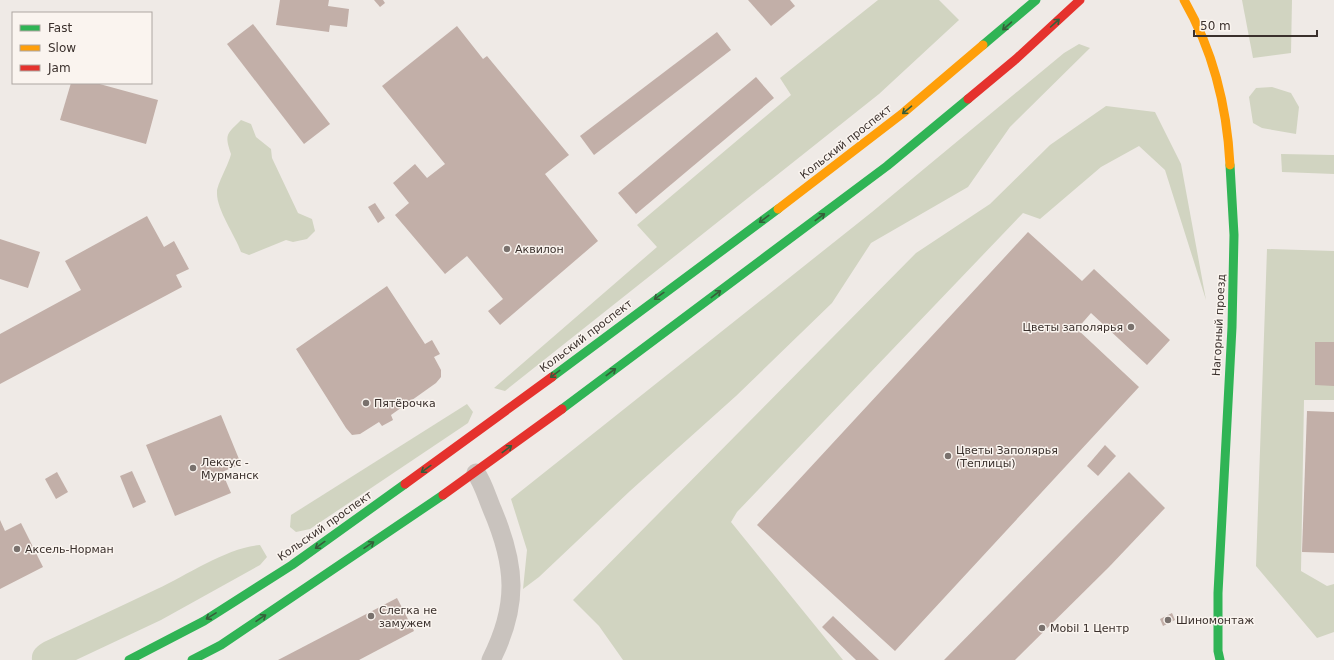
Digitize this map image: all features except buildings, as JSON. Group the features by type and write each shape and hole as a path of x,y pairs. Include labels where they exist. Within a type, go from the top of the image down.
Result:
{"main road":[{"name":"Кольский проспект","path":"129,660 204,621 292,565 457,446 784,205 903,113 1036,0"},
{"path":"192,660 222,645 470,464 887,166 1016,59 1080,0"},
{"name":"Нагорный проезд","path":"1184,0 1200,28 1218,79 1230,138 1234,235 1232,327 1218,593 1218,651 1220,660"},
{"path":"457,446 470,464"}],"street":[{"path":"470,464 507,549 512,588 506,622 491,660"}],"green space":[{"path":"878,0 939,0 959,20 879,94 505,391 494,388 657,247 637,225 791,95 780,78"},
{"path":"1242,0 1292,0 1291,53 1253,58"},
{"path":"1079,44 1090,48 1010,127 968,187 871,243 832,303 736,396 630,491 539,577 523,589 527,550 511,499 872,212 1064,53"},
{"path":"1272,87 1291,93 1299,107 1296,134 1262,128 1253,123 1249,97 1256,88"},
{"path":"1106,106 1155,112 1181,164 1206,300 1165,170 1139,146 1101,167 1040,219 1023,213 737,512 731,522 843,660 623,660 599,626 573,600 916,253 990,204 1050,145"},
{"path":"241,120 251,124 256,137 271,149 272,158 298,213 312,219 315,231 307,239 293,242 286,240 249,255 241,252 219,206 217,192 231,154 227,138 228,135"},
{"path":"1281,154 1334,155 1334,174 1282,172"},
{"path":"1267,249 1334,251 1334,400 1304,400 1301,571 1327,586 1334,584 1334,632 1317,638 1256,566"},
{"path":"467,404 473,412 468,423 310,529 296,532 290,527 291,515"},
{"path":"260,545 267,557 260,565 161,620 76,660 32,660 32,654 35,649 44,642 157,589 221,556 248,547"}],"traffic: fast":[{"path":"983,45 1036,0"},
{"path":"562,409 887,166 968,99"},
{"path":"1220,660 1218,651 1218,593 1232,327 1234,235 1230,165"},
{"path":"552,377 778,209"},
{"path":"129,660 204,621 292,565 405,484"},
{"path":"192,660 221,645 443,495"}],"traffic: slow":[{"path":"1184,0 1203,39 1217,80 1226,122 1230,165"},
{"path":"778,209 903,113 983,45"}],"traffic: jam":[{"path":"968,99 1016,59 1080,0"},
{"path":"405,484 552,377"},
{"path":"443,495 562,409"}],"place":[{"name":"Аквилон","path":"507,249"},
{"name":"Цветы заполярья","path":"1131,327"},
{"name":"Пятёрочка","path":"366,403"},
{"name":"Цветы Заполярья (Теплицы)","path":"948,456"},
{"name":"Лексус - Мурманск","path":"193,468"},
{"name":"Аксель-Норман","path":"17,549"},
{"name":"Слегка не замужем","path":"371,616"},
{"name":"Шиномонтаж","path":"1168,620"},
{"name":"Mobil 1 Центр","path":"1042,628"}]}
